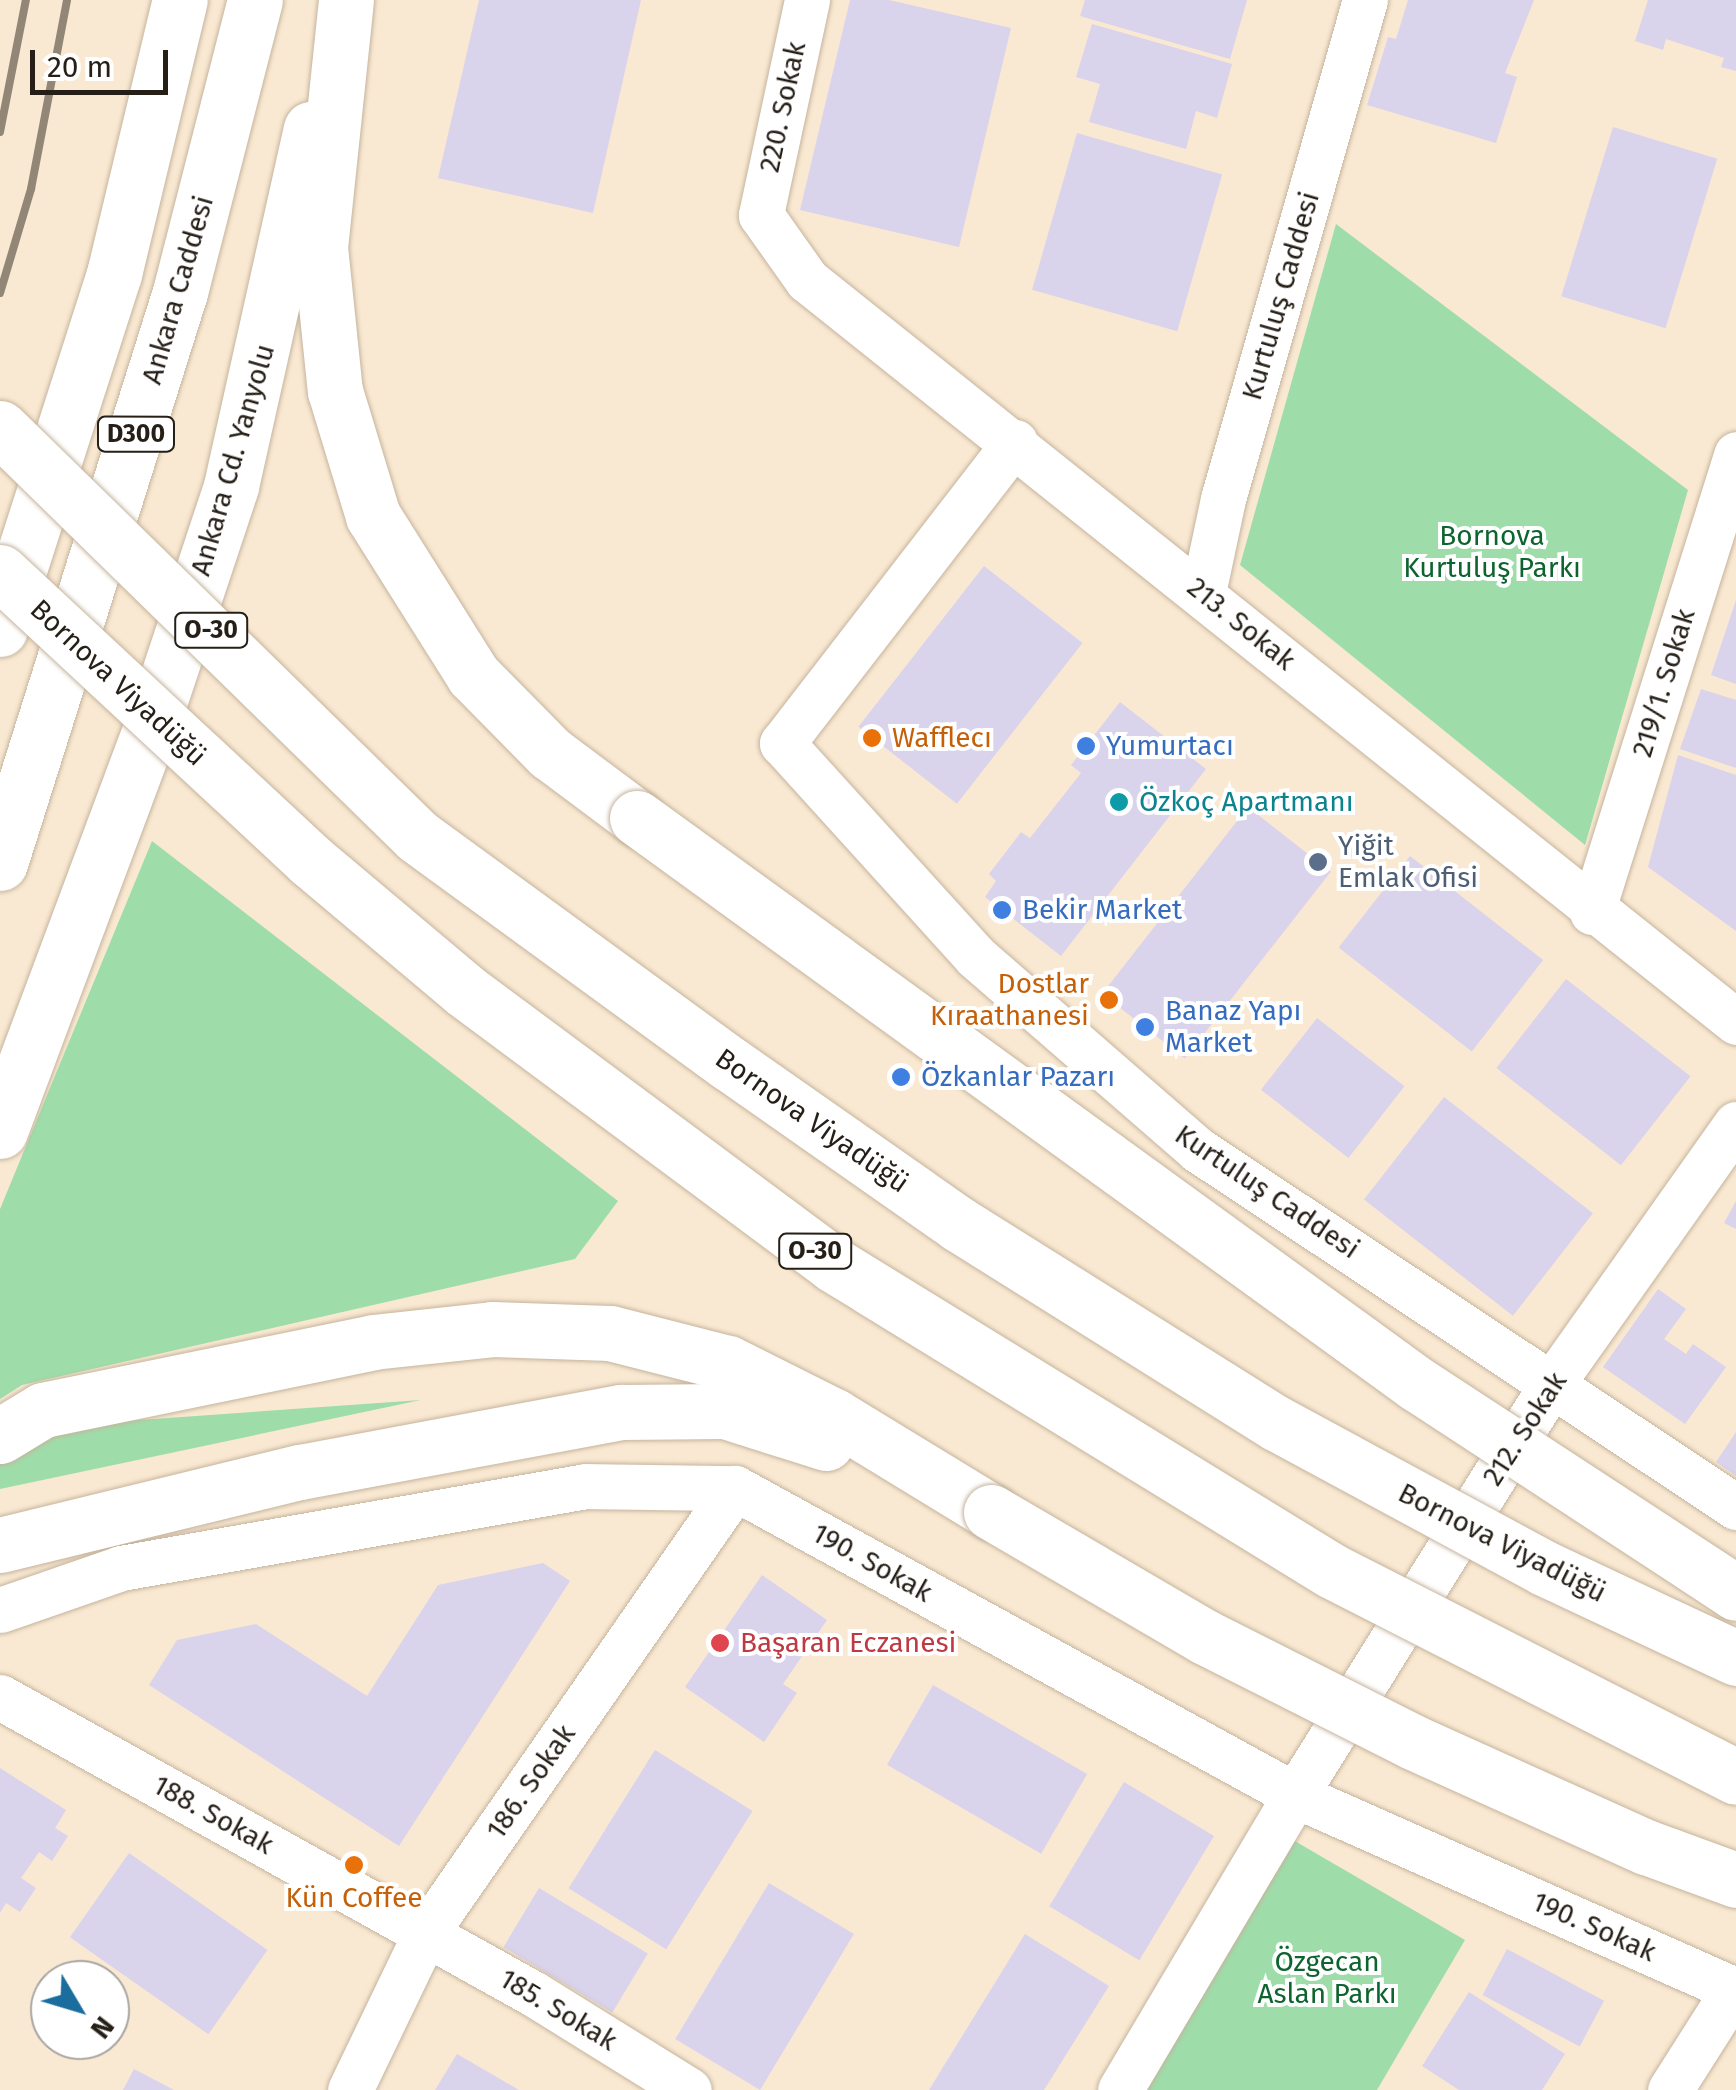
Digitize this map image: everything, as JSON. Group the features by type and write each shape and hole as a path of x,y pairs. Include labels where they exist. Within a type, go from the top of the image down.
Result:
{"main road":[{"name":"D300","path":"0,630 114,274 180,0"},
{"name":"Ankara Caddesi","path":"0,863 180,292 255,0"},
{"name":"Ankara Cd. Yanyolu","path":"0,1132 148,736 231,486 286,260 335,0"},
{"path":"346,0 320,247 335,391 373,516 473,675 550,752 1418,1384 1736,1594"},
{"name":"Bornova Viyadüğü","path":"0,428 417,836 730,1064 960,1225 1276,1423 1544,1568 1736,1658"},
{"name":"Bornova Viyadüğü","path":"0,572 312,861 464,990 834,1265 1332,1572 1736,1776"},
{"path":"0,1436 44,1410 373,1342 492,1329 610,1332 728,1363 834,1416 990,1512 1206,1636 1413,1742 1646,1847 1736,1880"},
{"path":"0,1546 300,1472 621,1412 725,1411 806,1434 990,1512"}],"street":[{"name":"220. Sokak","path":"761,214 807,0"},
{"name":"Kurtuluş Caddesi","path":"1203,593 1223,500 1365,0"},
{"name":"213. Sokak","path":"761,214 807,280 1203,593 1592,912 1736,1022"},
{"name":"Kurtuluş Caddesi","path":"1015,442 782,743 976,957 1198,1150 1554,1381 1736,1507"},
{"name":"219/1. Sokak","path":"1592,912 1736,454"},
{"name":"212. Sokak","path":"1120,2090 1295,1795 1554,1381 1736,1124"},
{"name":"190. Sokak","path":"0,1610 121,1568 585,1486 735,1488 1295,1795 1735,1990"},
{"name":"186. Sokak","path":"350,2090 426,1934 735,1488"},
{"name":"188. Sokak","path":"0,1697 426,1934"},
{"name":"185. Sokak","path":"426,1934 690,2090"},
{"path":"1670,2090 1735,1990"}],"green space":[{"name":"Bornova Kurtuluş Parkı","path":"1336,224 1688,490 1585,845 1240,565"},
{"path":"152,841 618,1201 575,1259 22,1385 0,1399 0,1209"},
{"path":"421,1400 0,1489 0,1453 40,1427"},
{"name":"Özgecan Aslan Parkı","path":"1293,1840 1465,1940 1377,2090 1147,2090"}],"building":[{"path":"479,0 641,0 593,213 438,178"},
{"path":"850,0 889,0 1011,28 959,247 800,210"},
{"path":"1085,0 1247,0 1230,59 1080,16"},
{"path":"1408,0 1534,0 1505,73 1517,77 1496,143 1367,105 1388,37 1396,39"},
{"path":"1648,0 1736,0 1736,71 1721,67 1724,58 1666,39 1663,50 1635,41"},
{"path":"1092,24 1232,64 1217,118 1196,111 1186,149 1089,122 1100,84 1076,77"},
{"path":"1613,127 1717,159 1665,328 1561,296"},
{"path":"1077,133 1222,175 1177,331 1032,290"},
{"path":"984,566 1083,643 957,804 858,727"},
{"path":"1736,600 1736,684 1711,675"},
{"path":"1701,689 1736,700 1736,768 1680,749"},
{"name":"Özkoç Apartmanı","path":"1120,702 1206,769 1061,956 985,897 996,881 989,874 1021,832 1030,838 1081,773 1071,765"},
{"path":"1678,755 1736,775 1736,931 1648,867"},
{"path":"1248,807 1331,872 1185,1058 1102,994"},
{"path":"1410,856 1543,960 1472,1051 1339,947"},
{"path":"1566,979 1691,1076 1621,1165 1496,1068"},
{"path":"1317,1018 1404,1086 1348,1158 1261,1090"},
{"path":"1444,1097 1593,1213 1513,1316 1364,1199"},
{"path":"1736,1201 1736,1229 1724,1223"},
{"path":"1658,1289 1686,1309 1664,1339 1686,1354 1693,1344 1726,1367 1685,1424 1603,1367"},
{"path":"1736,1432 1736,1476 1716,1462"},
{"path":"543,1563 570,1581 399,1846 149,1685 177,1640 256,1624 367,1696 438,1585"},
{"path":"762,1575 827,1620 783,1684 797,1693 764,1742 685,1687"},
{"path":"933,1685 1087,1774 1041,1854 887,1765"},
{"path":"655,1750 753,1811 666,1949 569,1888"},
{"path":"0,1768 66,1810 55,1828 68,1836 52,1861 39,1852 21,1878 36,1888 20,1912 6,1903 0,1913"},
{"path":"1124,1782 1214,1836 1139,1960 1049,1906"},
{"path":"129,1853 267,1950 208,2034 130,1979 130,1960 102,1960 70,1937"},
{"path":"769,1883 854,1934 760,2090 675,2039"},
{"path":"539,1888 648,1953 612,2013 503,1947"},
{"path":"1025,1934 1109,1986 1044,2090 929,2090"},
{"path":"1507,1949 1604,2001 1580,2047 1483,1995"},
{"path":"1469,1992 1565,2054 1542,2090 1459,2090 1422,2066"},
{"path":"457,2054 519,2090 435,2090"},
{"path":"134,2069 174,2090 123,2090"}],"railway":[{"path":"0,132 26,0"},
{"path":"0,293 31,189 67,0"}],"place":[{"name":"Wafflecı","path":"872,738"},
{"name":"Yumurtacı","path":"1086,746"},
{"name":"Özkoç Apartmanı","path":"1119,802"},
{"name":"Yiğit Emlak Ofisi","path":"1318,862"},
{"name":"Bekir Market","path":"1002,910"},
{"name":"Dostlar Kıraathanesi","path":"1109,1000"},
{"name":"Banaz Yapı Market","path":"1145,1027"},
{"name":"Özkanlar Pazarı","path":"901,1077"},
{"name":"Başaran Eczanesi","path":"720,1643"},
{"name":"Kün Coffee","path":"354,1865"}]}
